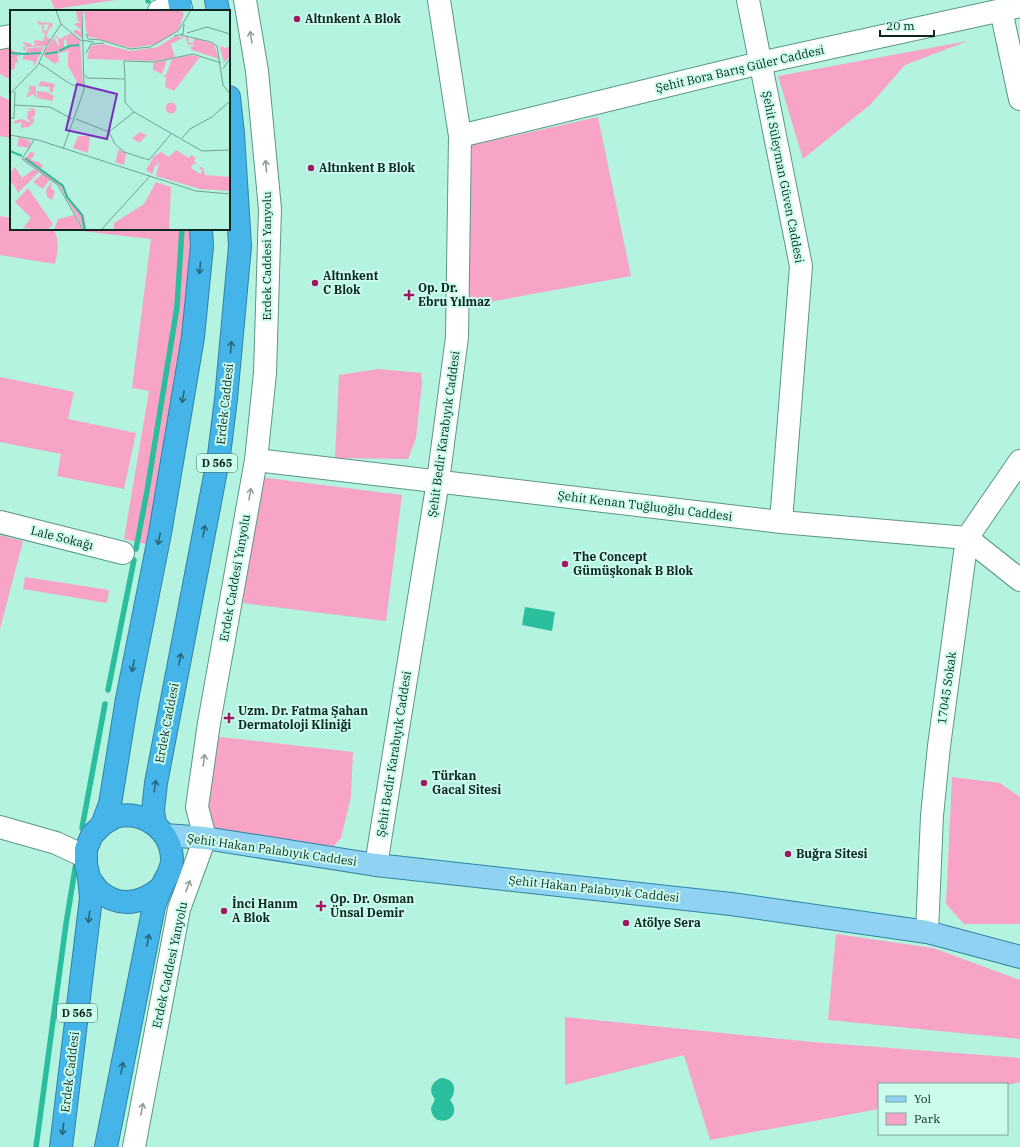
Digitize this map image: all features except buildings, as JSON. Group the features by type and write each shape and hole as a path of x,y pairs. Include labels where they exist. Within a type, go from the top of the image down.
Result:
{"highway":[{"path":"216,0 218,10"},
{"name":"Erdek Caddesi","path":"172,861 170,848 160,830 153,810 156,783 219,455 227,392 240,246 230,106"},
{"name":"Erdek Caddesi","path":"61,1147 91,898 92,850 110,804 127,699 159,540 191,351 202,246 201,230"},
{"path":"160,830 143,818 129,815 115,818 92,850 98,890 111,898 124,902 138,901 151,896 162,887"},
{"path":"106,1147 154,906 169,875 172,861"}],"main road":[{"name":"Şehit Hakan Palabıyık Caddesi","path":"160,830 200,838 376,865 731,904 927,932 1020,957"},
{"path":"172,861 187,842 200,838"}],"street":[{"name":"Erdek Caddesi Yanyolu","path":"134,1147 179,909 200,838 197,807 209,723 256,460 265,373 270,209 257,71 245,0"},
{"name":"Şehit Bedir Karabıyık Caddesi","path":"376,865 438,481 457,337 460,136 439,0"},
{"name":"Şehit Süleyman Güven Caddesi","path":"748,0 801,266 781,522"},
{"path":"163,10 180,6"},
{"name":"Şehit Bora Barış Güler Caddesi","path":"460,136 760,63 1011,8"},
{"path":"1011,8 1020,99"},
{"path":"0,38 10,36"},
{"name":"Şehit Kenan Tuğluoğlu Caddesi","path":"256,460 781,522 967,538"},
{"name":"17045 Sokak","path":"927,932 932,816 967,538 1020,461"},
{"name":"Lale Sokağı","path":"0,522 123,553"},
{"path":"967,538 1020,580"},
{"path":"0,827 56,843 92,850"}],"green space":[{"path":"51,0 115,0 55,9"},
{"path":"968,41 905,65 871,104 803,159 778,76"},
{"path":"10,43 10,79 0,74 0,45"},
{"path":"0,96 10,101 10,138 0,136"},
{"path":"598,117 631,276 467,306 472,145"},
{"path":"0,216 10,218 10,230 54,230 57,237 58,250 55,264 0,255"},
{"path":"193,230 185,345 149,545 124,539 149,391 132,388 151,239 81,231"},
{"path":"378,369 421,373 422,383 416,438 408,459 335,458 339,375"},
{"path":"0,377 74,392 68,419 136,433 124,489 57,476 61,454 0,442"},
{"path":"259,477 402,495 386,621 243,603"},
{"path":"0,535 23,541 0,629"},
{"path":"25,577 109,590 107,603 23,589"},
{"path":"211,736 353,752 351,797 341,838 332,848 209,835 200,807"},
{"path":"952,777 1000,783 1020,797 1020,924 964,924 946,904"},
{"path":"836,934 933,948 1020,980 1020,1039 828,1020"},
{"path":"565,1017 812,1042 1020,1058 1020,1082 1008,1085 1008,1083 878,1083 878,1109 710,1140 684,1055 565,1085"}],"shaded area":[{"path":"525,607 555,612 552,631 522,625"},
{"path":"441,1078 452,1082 454,1089 450,1100 454,1107 454,1112 447,1120 442,1121 433,1115 431,1108 435,1099 431,1090 433,1084"}],"waterway":[{"path":"136,549 177,307 182,230"},
{"path":"108,690 134,560"},
{"path":"82,828 105,704"},
{"path":"36,1147 66,924 76,863"}],"place":[{"name":"Altınkent A Blok","path":"297,19"},
{"name":"Altınkent B Blok","path":"311,168"},
{"name":"Altınkent C Blok","path":"315,283"},
{"name":"Op. Dr. Ebru Yılmaz","path":"409,295"},
{"name":"The Concept Gümüşkonak B Blok","path":"565,564"},
{"name":"Uzm. Dr. Fatma Şahan Dermatoloji Kliniği","path":"229,718"},
{"name":"Türkan Gacal Sitesi","path":"424,783"},
{"name":"Buğra Sitesi","path":"788,854"},
{"name":"Op. Dr. Osman Ünsal Demir","path":"321,906"},
{"name":"İnci Hanım A Blok","path":"224,911"},
{"name":"Atölye Sera","path":"626,923"}]}
